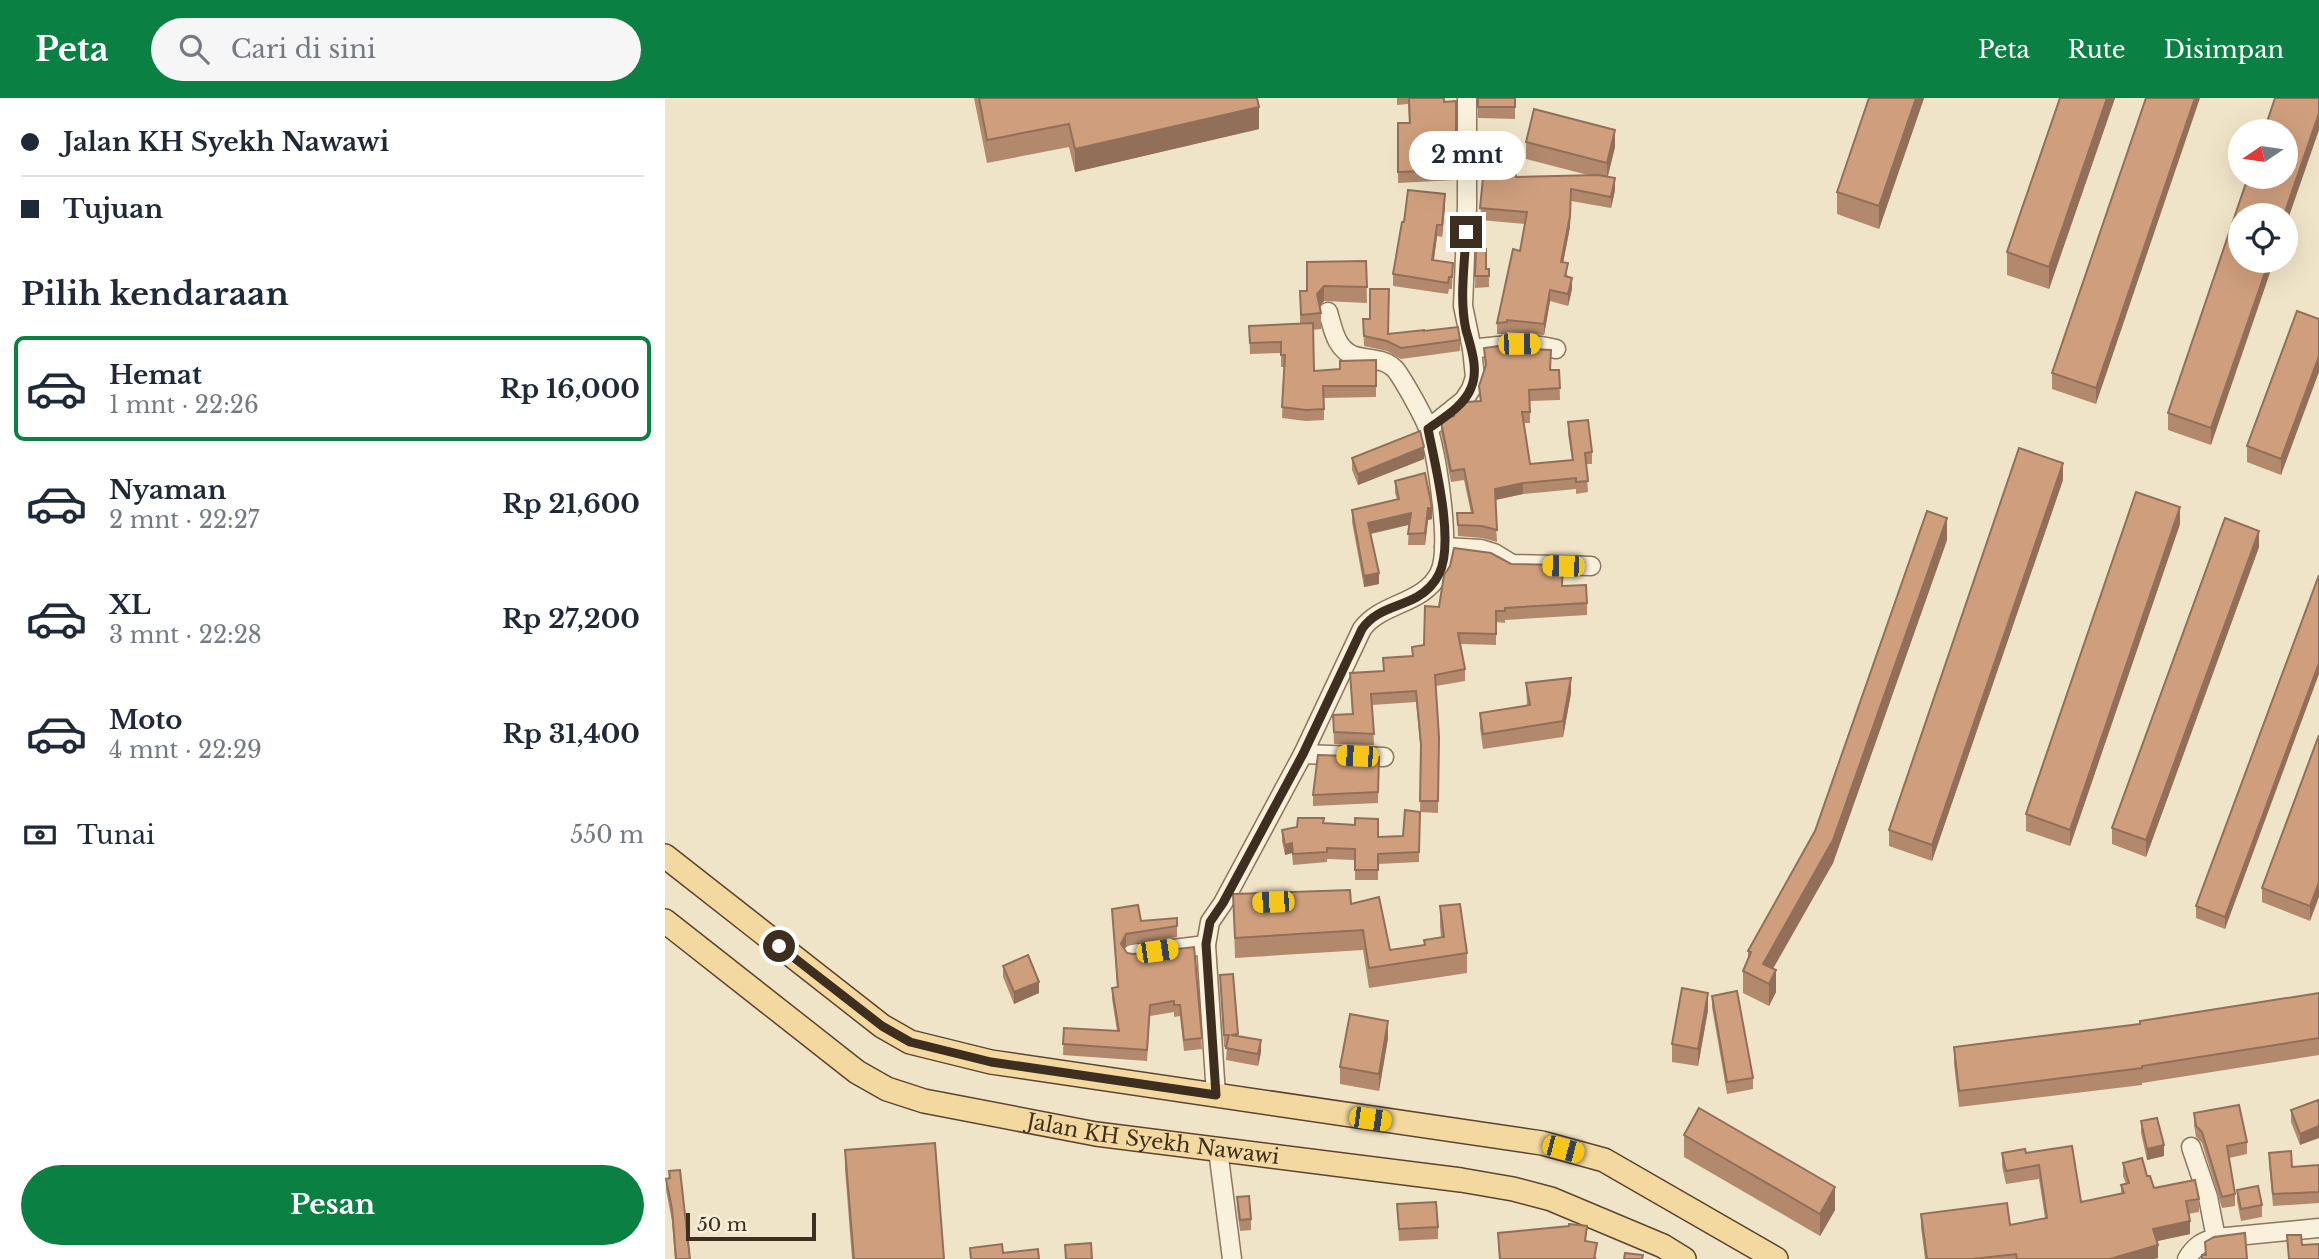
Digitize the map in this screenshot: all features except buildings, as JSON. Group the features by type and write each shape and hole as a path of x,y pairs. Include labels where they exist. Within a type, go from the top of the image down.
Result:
{"main road":[{"path":"665,856 882,1026 910,1042 991,1062 1542,1143 1604,1160 1776,1259"},
{"name":"Jalan KH Syekh Nawawi","path":"665,921 857,1072 887,1089 924,1101 1096,1134 1461,1180 1513,1189 1551,1199 1663,1246 1684,1259"}],"street":[{"path":"1428,429 1464,400 1475,377 1463,306 1467,98"},
{"path":"1216,1095 1206,944 1210,922 1230,903 1362,629 1377,613 1417,597 1429,588 1440,572 1444,547 1440,494 1428,429 1394,368 1383,361 1354,356 1343,349 1334,336 1328,312"},
{"path":"1472,349 1537,344 1556,349"},
{"path":"1444,547 1481,549 1512,564 1591,566"},
{"path":"1303,754 1384,757"},
{"path":"1132,954 1206,944"},
{"path":"2191,1147 2208,1197 2216,1238"},
{"path":"1218,1150 1233,1259"},
{"path":"2187,1259 2193,1249 2203,1241 2319,1228"}],"route":[{"path":"779,946 882,1026 910,1042 991,1062 1216,1095 1206,944 1210,922 1223,903 1303,754 1362,629 1377,613 1417,597 1429,588 1440,572 1445,531 1428,429 1464,400 1475,377 1463,306 1466,232"}]}
